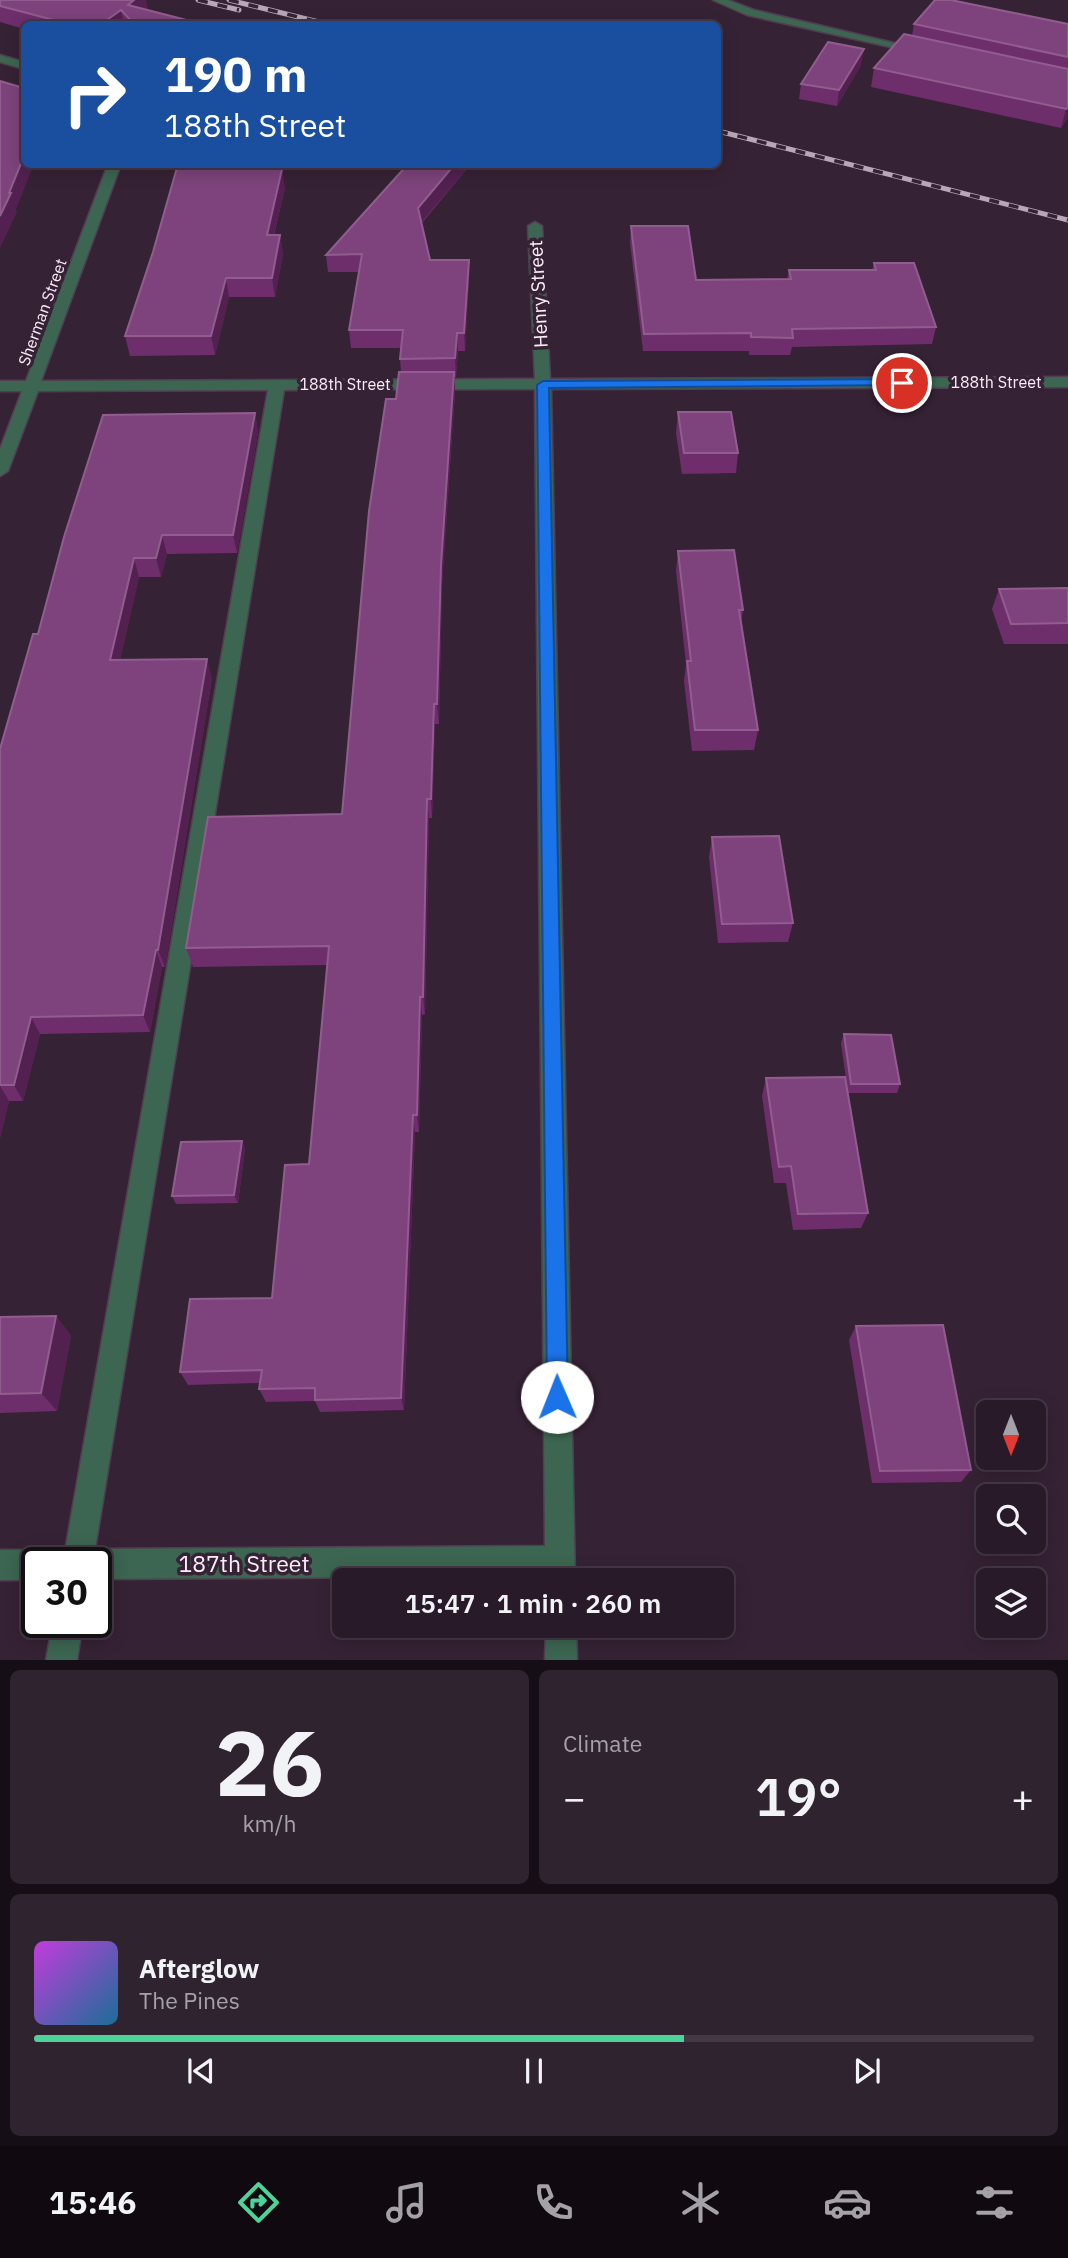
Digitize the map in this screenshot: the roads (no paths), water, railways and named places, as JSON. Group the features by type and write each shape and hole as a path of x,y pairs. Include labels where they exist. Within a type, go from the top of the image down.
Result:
{"street":[{"path":"718,0 751,13 936,54"},
{"path":"0,58 21,65"},
{"name":"Sherman Street","path":"0,471 114,168"},
{"name":"Henry Street","path":"535,226 543,385 560,1568"},
{"name":"188th Street","path":"0,386 1068,382"},
{"path":"81,1547 277,383"},
{"name":"187th Street","path":"112,1564 361,1568"},
{"path":"0,1565 21,1565"},
{"path":"61,1660 65,1638"},
{"path":"561,1638 561,1660"}],"railway":[{"path":"198,0 239,10"},
{"path":"229,0 315,21"},
{"path":"721,132 1068,220"}]}
